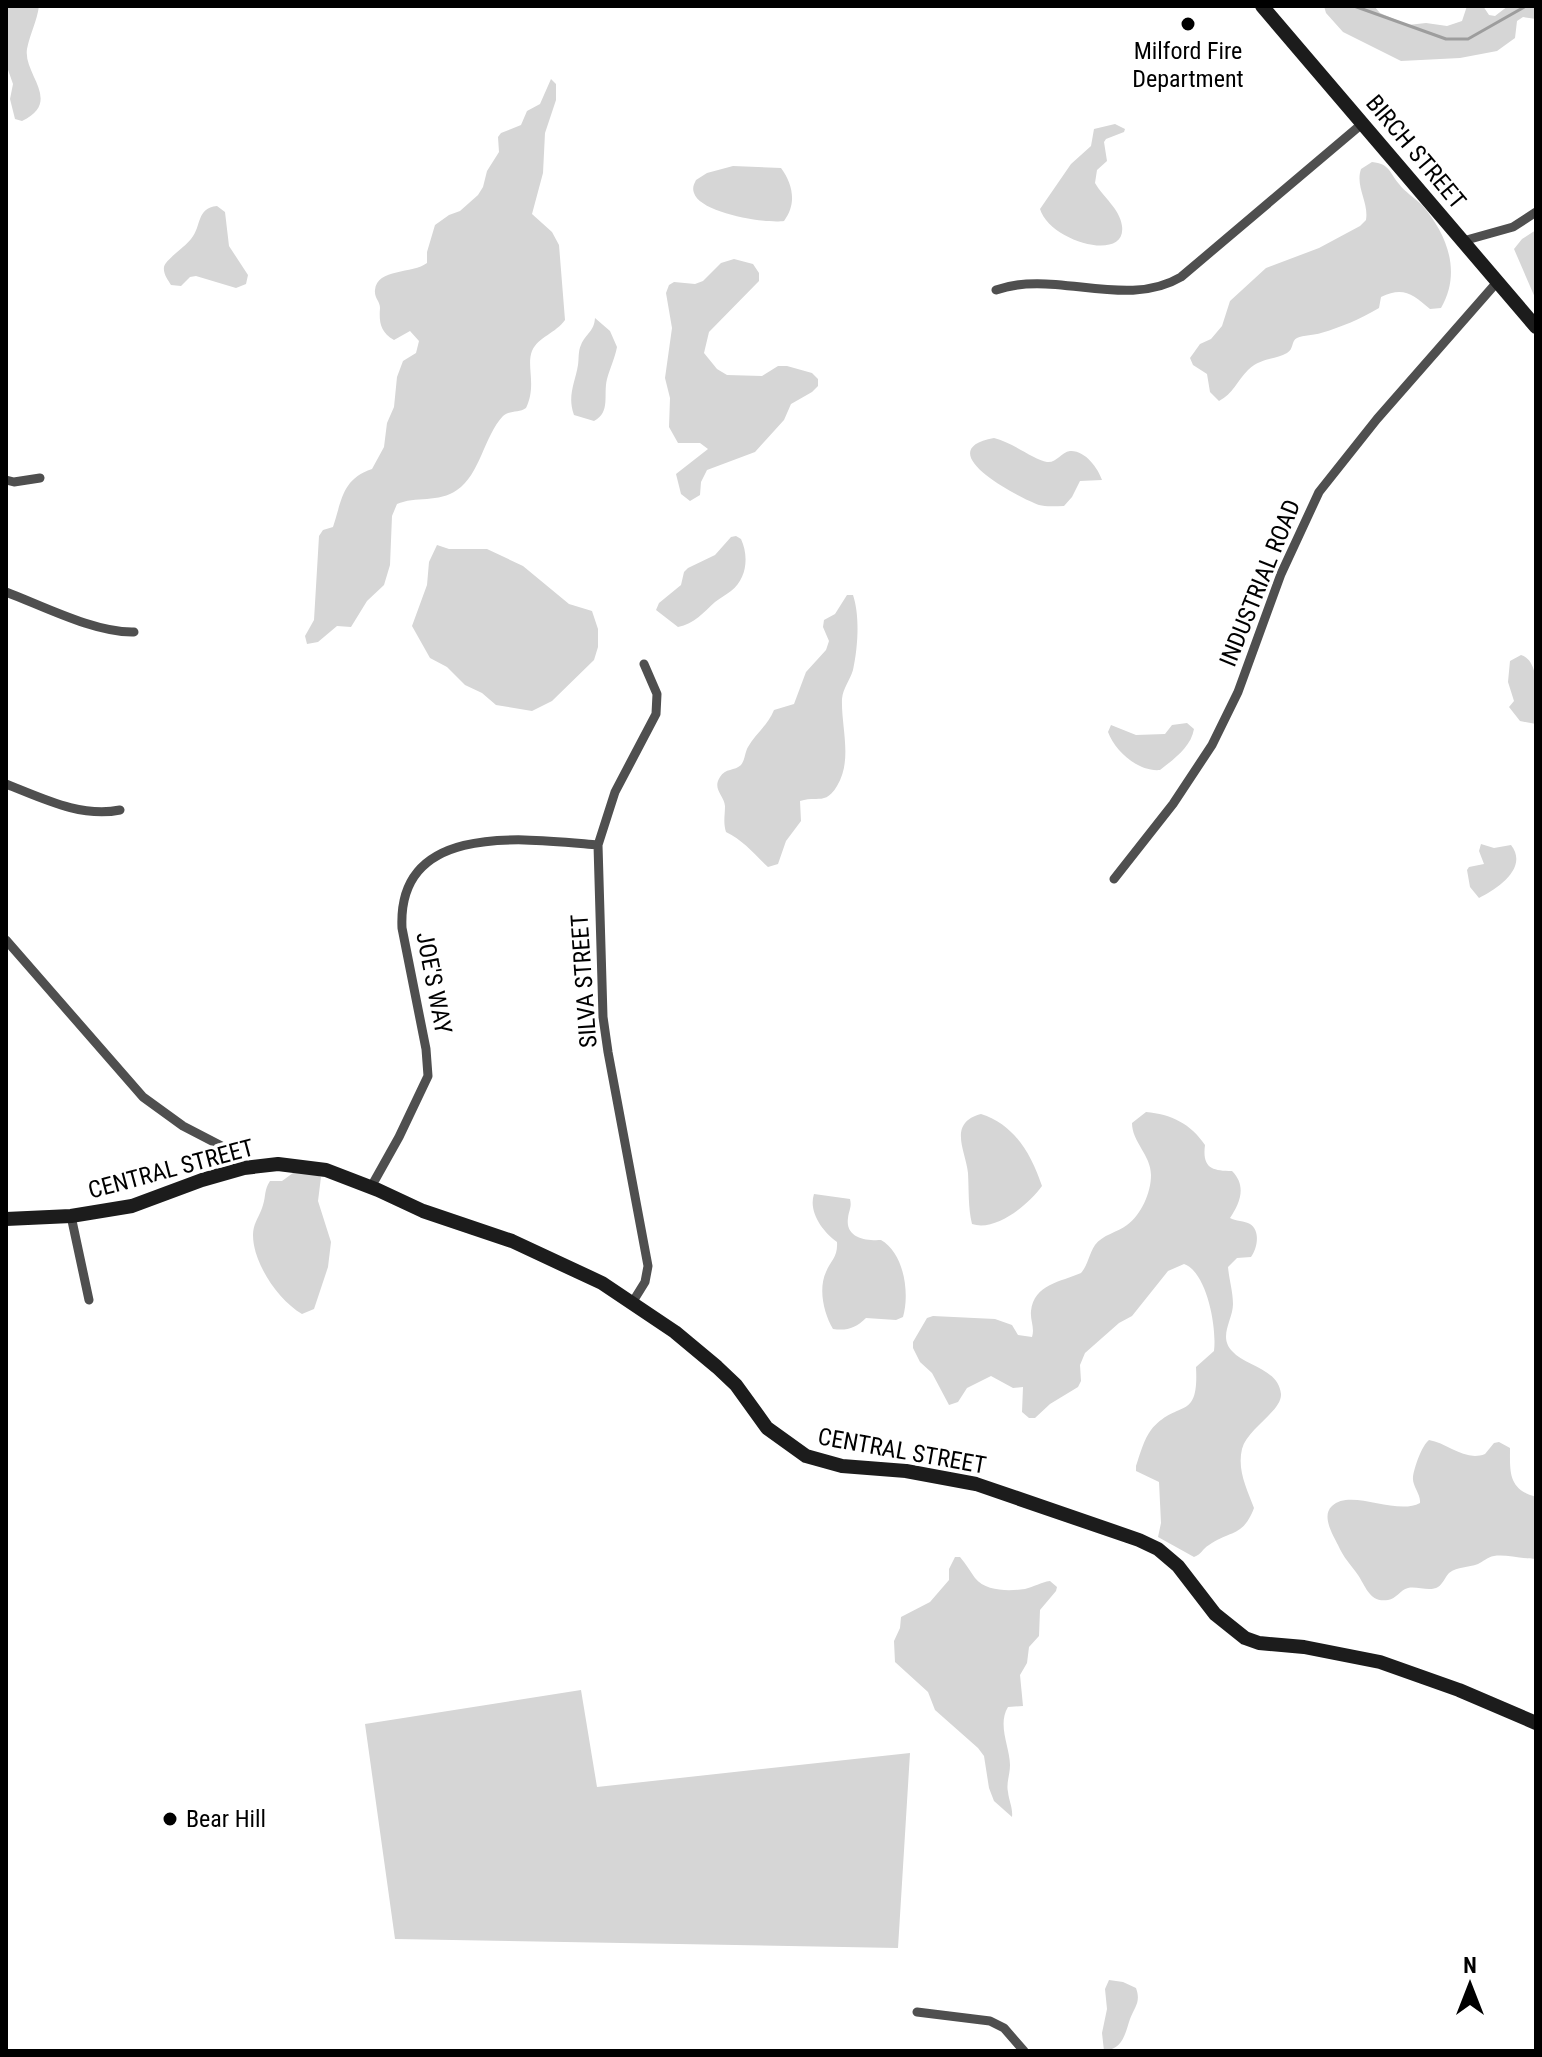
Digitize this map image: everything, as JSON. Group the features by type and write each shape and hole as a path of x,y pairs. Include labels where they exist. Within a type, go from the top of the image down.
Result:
{"street":[{"name":"BIRCH STREET","path":"1262,6 1536,327"},
{"path":"996,290 1023,284 1135,289 1162,287 1181,277 1363,123"},
{"path":"1463,241 1513,227 1536,212"},
{"name":"INDUSTRIAL ROAD","path":"1114,879 1173,804 1212,745 1238,692 1281,574 1319,492 1377,419 1498,281"},
{"path":"6,480 14,482 40,478"},
{"path":"6,592 96,626 120,633 134,632"},
{"name":"SILVA STREET","path":"632,1303 645,1282 648,1266 603,1017 598,845 615,792 656,714 657,694 644,664"},
{"path":"6,784 70,808 105,813 120,810"},
{"name":"JOE'S WAY","path":"371,1187 428,1076 426,1049 401,913 415,874 429,859 461,845 540,840 598,845"},
{"path":"6,940 143,1097 183,1126 235,1153 244,1168"},
{"name":"CENTRAL STREET","path":"6,1219 71,1216 132,1206 244,1168 278,1164 326,1170 433,1215 512,1241 602,1283 675,1332 717,1367 736,1385 767,1428 806,1456 842,1466 906,1471 976,1484 1139,1540 1158,1549 1178,1566 1215,1614 1245,1638 1259,1643 1304,1647 1380,1662 1459,1690 1536,1723"},
{"path":"71,1216 89,1300"},
{"path":"917,2012 990,2021 1014,2036 1024,2051"}],"shaded area":[{"path":"6,6 39,6 27,59 41,96 40,105 22,121 15,119 10,99 13,84 6,64"},
{"path":"1324,6 1374,6 1380,13 1408,25 1426,23 1447,26 1462,21 1467,6 1483,6 1489,15 1495,16 1508,6 1536,6 1536,19 1523,17 1517,21 1515,38 1497,51 1460,58 1401,61 1343,32 1326,13"},
{"path":"551,79 556,84 556,100 545,133 543,173 532,214 552,232 559,245 565,320 538,342 532,351 531,392 526,408 503,416 471,475 457,490 443,497 397,504 392,516 390,565 384,585 367,601 351,627 337,626 318,642 307,644 305,636 314,620 319,536 323,530 333,527 341,499 349,485 362,473 372,469 384,447 387,423 394,407 397,377 403,361 416,353 419,341 410,331 394,340 383,330 375,293 377,283 389,275 427,263 435,225 460,211 478,195 487,171 499,152 498,137 521,125 527,111 540,104"},
{"path":"1115,124 1125,129 1124,132 1104,142 1107,161 1097,170 1095,183 1118,214 1122,226 1120,237 1113,244 1087,244 1058,231 1040,209 1071,164 1091,146 1094,129"},
{"path":"1372,162 1386,167 1401,187 1422,205 1445,241 1451,267 1447,294 1441,308 1430,309 1402,292 1381,297 1379,308 1329,331 1297,338 1287,353 1258,363 1219,401 1210,392 1207,374 1193,365 1190,358 1200,344 1211,339 1222,326 1230,301 1266,268 1319,248 1366,220 1360,176 1361,169"},
{"path":"733,166 781,168 792,194 791,208 784,221 734,216 699,200 693,191 696,180 707,173"},
{"path":"217,206 225,212 229,246 248,275 246,284 236,288 196,276 190,277 181,286 171,285 164,272 165,264 191,239 202,214 210,207"},
{"path":"1536,230 1536,300 1514,249"},
{"path":"734,259 753,264 759,273 759,281 709,332 704,353 717,369 727,375 762,376 778,366 787,366 812,373 818,379 818,386 791,404 784,420 755,452 707,470 701,482 700,495 690,501 681,494 676,474 708,449 700,443 678,443 669,427 670,398 665,378 672,328 666,293 674,282 695,284 703,281 721,263"},
{"path":"595,318 610,331 617,347 607,379 605,408 594,421 574,415 571,402 580,347"},
{"path":"994,438 1047,462 1076,451 1094,465 1102,480 1080,481 1064,506 1039,505 1013,493 973,462 970,452 976,444"},
{"path":"736,536 744,546 746,560 743,574 731,591 694,620 678,627 656,610 659,603 681,585 688,568 715,555 731,537"},
{"path":"437,545 449,549 487,549 523,566 569,604 592,611 598,629 594,660 552,701 532,711 496,705 482,693 465,685 447,667 430,658 412,626 427,585 429,562"},
{"path":"847,595 853,595 858,632 853,670 842,699 845,754 842,776 829,796 800,801 801,821 786,841 778,864 768,867 743,843 726,832 725,806 718,781 722,774 741,765 748,747 774,710 794,704 806,672 826,650 829,641 823,627 824,620 835,614"},
{"path":"1521,655 1528,659 1535,674 1536,724 1520,721 1509,707 1514,701 1508,682 1510,661"},
{"path":"1187,723 1194,729 1189,741 1160,770 1144,768 1128,759 1108,732 1111,725 1136,735 1165,734 1172,725"},
{"path":"1481,844 1494,848 1511,845 1516,862 1514,870 1502,883 1479,898 1470,887 1467,870 1484,864 1479,851"},
{"path":"1146,1112 1164,1115 1187,1126 1205,1145 1205,1159 1210,1167 1232,1171 1237,1177 1241,1189 1230,1218 1250,1224 1256,1231 1257,1240 1251,1257 1237,1258 1228,1267 1233,1304 1226,1340 1238,1356 1268,1373 1279,1385 1281,1394 1276,1407 1250,1434 1242,1449 1242,1472 1254,1508 1250,1517 1241,1528 1194,1557 1158,1537 1161,1523 1159,1482 1136,1471 1151,1430 1161,1420 1190,1403 1196,1384 1196,1367 1214,1351 1209,1302 1192,1269 1184,1264 1168,1271 1132,1316 1119,1323 1085,1353 1080,1365 1081,1381 1078,1387 1050,1404 1035,1418 1029,1418 1022,1412 1023,1387 1013,1388 991,1376 967,1388 958,1402 949,1405 932,1373 920,1362 913,1348 913,1342 927,1318 933,1316 995,1319 1012,1325 1018,1335 1032,1337 1031,1311 1037,1295 1050,1285 1081,1273 1098,1242 1127,1225 1137,1216 1144,1203 1151,1182 1150,1168 1132,1123"},
{"path":"981,1114 1003,1125 1020,1142 1042,1186 1011,1215 981,1225 972,1224 961,1131 971,1118"},
{"path":"293,1173 313,1173 321,1177 318,1201 331,1242 328,1267 314,1309 302,1314 284,1300 268,1280 257,1257 253,1235 270,1181 282,1181"},
{"path":"814,1194 850,1199 848,1225 853,1234 863,1239 881,1240 895,1254 905,1286 903,1317 896,1320 866,1318 851,1328 833,1329 825,1309 822,1286 837,1242 818,1221 813,1208"},
{"path":"1429,1440 1470,1456 1485,1454 1494,1443 1499,1442 1510,1448 1515,1484 1536,1497 1536,1559 1492,1557 1452,1571 1435,1588 1408,1588 1391,1599 1377,1599 1369,1593 1340,1549 1329,1526 1329,1510 1340,1501 1350,1500 1399,1506 1420,1503 1413,1477 1419,1457"},
{"path":"955,1557 960,1557 985,1586 1005,1590 1025,1589 1050,1581 1057,1587 1040,1610 1039,1636 1029,1647 1027,1663 1020,1675 1023,1706 1008,1707 1005,1714 1012,1817 994,1801 984,1756 978,1748 935,1710 928,1692 895,1662 894,1641 901,1617 930,1602 949,1580 949,1569"},
{"path":"581,1690 597,1787 910,1753 898,1948 395,1939 365,1724"},
{"path":"1109,1980 1136,1988 1138,1997 1122,2040 1104,2051 1105,1989"}],"waterway":[{"path":"1354,6 1446,39 1468,39 1526,6"}],"place":[{"name":"Milford Fire Department","path":"1188,24"},
{"name":"Bear Hill","path":"170,1819"}]}
